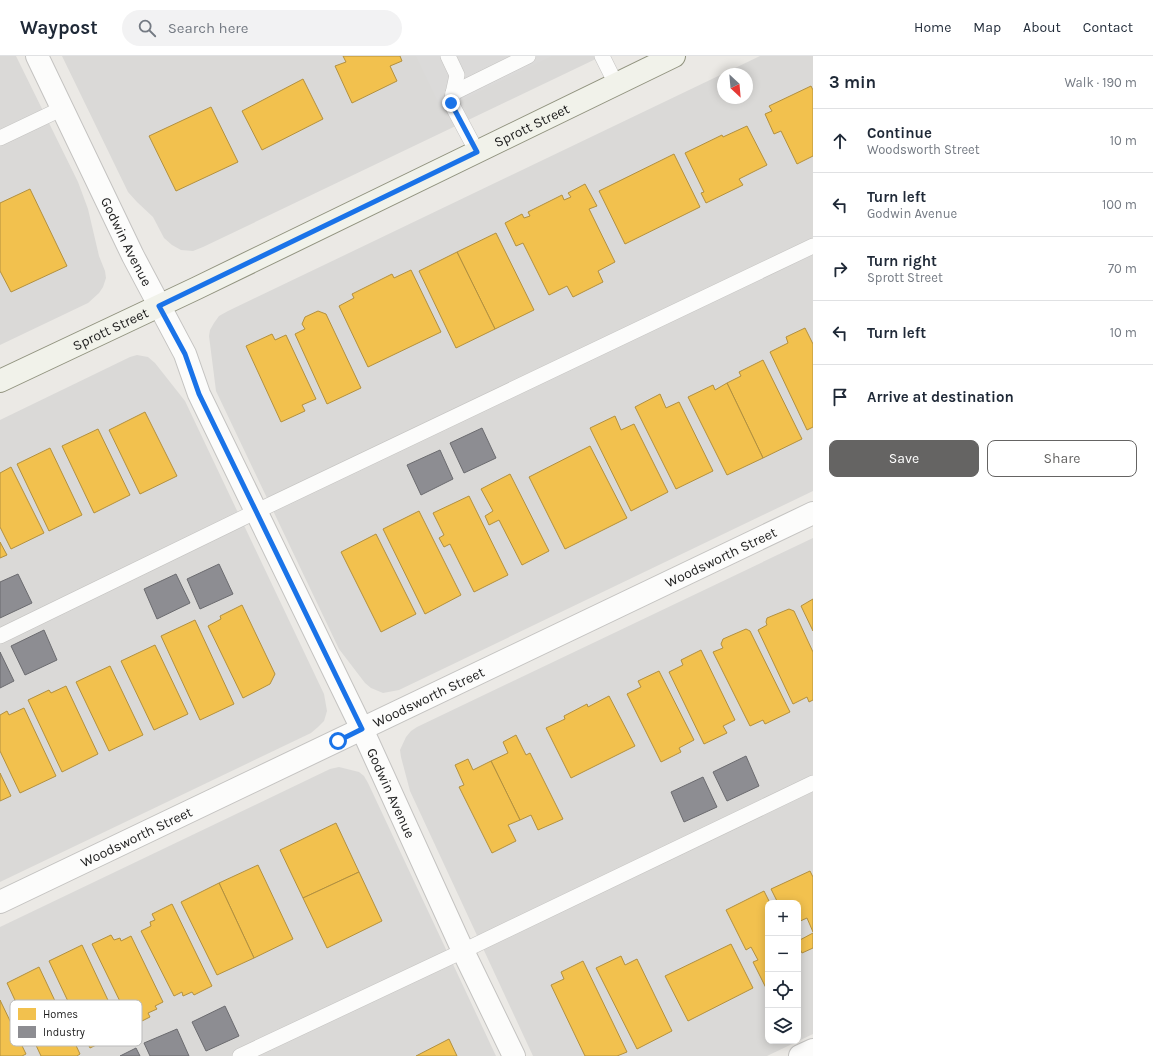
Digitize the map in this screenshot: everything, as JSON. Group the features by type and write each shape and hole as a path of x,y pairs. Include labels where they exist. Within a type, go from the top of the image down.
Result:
{"main road":[{"name":"Sprott Street","path":"0,381 159,306 674,56"}],"street":[{"name":"Godwin Avenue","path":"37,56 133,256 185,354 199,394 362,729 463,951 514,1056"},
{"name":"Woodsworth Street","path":"0,902 813,513"},
{"path":"800,1056 813,1050"}],"lane":[{"path":"448,56 457,75 451,103 477,152"},
{"path":"453,93 528,56"},
{"path":"602,56 616,84"},
{"path":"0,138 63,108"},
{"path":"0,636 813,246"},
{"path":"240,1056 813,783"}],"shaded area":[{"path":"0,56 16,56 78,182 88,209 99,256 106,278 99,293 88,303 0,345"},
{"path":"62,56 602,56 193,251 181,250 164,238 153,217 128,192"},
{"path":"416,56 552,56 442,110"},
{"path":"760,56 813,56 813,491 399,690 383,693 371,688 365,683 339,649 216,391 209,336 210,330 219,316 717,77 717,104 753,104 753,68 735,68"},
{"path":"137,355 148,357 155,363 185,401 324,694 327,711 324,721 311,733 0,882 0,420"},
{"path":"813,538 813,1034 801,1040 801,900 765,900 765,1044 792,1044 767,1056 533,1056 410,791 400,750 406,737 411,731"},
{"path":"339,767 359,772 364,776 496,1056 0,1056 0,927 330,769"}],"building: Homes":[{"path":"343,56 400,56 402,61 390,66 397,81 352,103 335,66 346,62"},
{"path":"303,79 323,119 262,150 242,111"},
{"path":"811,86 813,90 813,156 797,164 781,131 774,134 765,114 772,111 769,106"},
{"path":"211,107 238,162 176,191 149,136"},
{"path":"747,126 767,165 739,179 743,185 706,203 701,193 704,192 685,153 722,135 723,137"},
{"path":"674,154 700,207 625,244 599,191"},
{"path":"585,184 597,206 589,209 615,262 598,271 603,282 573,297 567,286 549,295 523,243 516,246 505,223 522,214 524,218 530,216 528,212 562,195 564,200 571,197 568,193"},
{"path":"30,189 67,266 11,292 0,271 0,203"},
{"path":"496,233 534,310 495,329 457,252"},
{"path":"457,252 495,329 456,348 419,271"},
{"path":"411,270 441,332 368,367 339,306 354,298 352,294 392,274 394,278"},
{"path":"318,311 326,314 361,388 327,404 295,334 305,329 302,324 305,317"},
{"path":"805,328 813,344 813,427 807,430 770,352 788,343 786,337"},
{"path":"272,334 275,340 286,335 316,399 302,405 305,411 281,422 246,346"},
{"path":"763,360 802,439 763,458 727,383 741,376 739,372"},
{"path":"727,383 763,458 727,475 688,397 713,385 715,390"},
{"path":"660,394 666,408 679,402 713,471 676,489 635,407"},
{"path":"145,412 177,476 140,494 109,430"},
{"path":"615,416 621,430 634,424 668,492 631,511 590,428"},
{"path":"98,429 130,495 94,513 62,446"},
{"path":"590,446 627,518 565,549 529,477"},
{"path":"50,448 82,515 49,531 17,464"},
{"path":"11,467 44,533 11,549 0,527 0,473"},
{"path":"510,474 549,551 522,565 499,520 489,525 485,516 493,511 481,489"},
{"path":"469,496 508,575 474,592 450,544 444,547 439,538 444,535 433,513"},
{"path":"419,511 461,595 425,614 383,529"},
{"path":"376,534 416,614 381,632 341,552"},
{"path":"0,542 7,555 0,558"},
{"path":"813,599 813,631 801,606"},
{"path":"242,605 275,674 270,684 243,698 208,626 221,619 220,616"},
{"path":"789,609 794,611 813,652 813,700 809,702 807,697 793,704 758,630 767,625 767,618"},
{"path":"195,620 234,704 200,720 161,636"},
{"path":"746,629 750,631 790,712 765,724 763,720 750,726 713,652 723,648 721,644 723,639"},
{"path":"155,645 188,714 154,730 121,661"},
{"path":"701,650 735,720 723,726 727,733 704,744 669,672 683,665 681,660"},
{"path":"110,666 143,735 109,751 76,682"},
{"path":"659,671 694,740 679,748 681,752 661,762 627,694 641,687 638,681"},
{"path":"66,686 98,754 62,772 28,700 49,690 51,693"},
{"path":"609,696 635,746 571,778 546,728 565,719 564,716 587,704 588,707"},
{"path":"24,708 56,776 20,793 0,751 0,715 7,711 9,715"},
{"path":"516,735 526,755 530,753 563,819 538,830 531,815 520,820 491,761 508,753 503,742"},
{"path":"468,759 473,770 491,761 520,820 508,825 516,841 492,853 459,787 464,785 455,765"},
{"path":"0,773 11,796 0,801"},
{"path":"336,823 359,872 303,898 280,850"},
{"path":"258,865 293,939 254,958 219,883"},
{"path":"810,871 813,877 813,932 807,918 801,921 801,900 776,900 771,889"},
{"path":"359,872 382,921 327,948 303,898"},
{"path":"219,883 254,958 217,975 181,902"},
{"path":"764,891 768,900 765,900 765,986 753,962 758,960 751,947 746,950 726,910"},
{"path":"172,904 212,986 194,995 192,992 183,996 182,992 174,996 141,931 151,926 150,922 155,920 152,914"},
{"path":"813,933 813,948 802,953 801,939"},
{"path":"111,935 114,940 120,938 121,941 131,936 163,1002 155,1006 157,1009 148,1013 150,1017 142,1021 142,1000 119,1000 92,944"},
{"path":"731,944 753,988 688,1021 665,976"},
{"path":"82,945 108,1000 67,1000 49,961"},
{"path":"621,956 625,965 637,959 672,1031 637,1049 596,968"},
{"path":"583,961 627,1052 617,1056 585,1056 551,985 564,979 561,972"},
{"path":"39,967 55,1000 15,1000 7,983"},
{"path":"0,1000 10,1021 10,1046 22,1046 26,1054 22,1056 0,1056"},
{"path":"449,1039 457,1056 416,1056"},
{"path":"36,1046 76,1046 80,1054 77,1056 41,1056"}],"building: Industry":[{"path":"482,428 496,458 464,473 450,443"},
{"path":"440,450 453,479 421,495 407,465"},
{"path":"219,564 233,594 200,609 187,579"},
{"path":"18,574 32,603 0,618 0,582"},
{"path":"176,574 190,603 157,619 144,589"},
{"path":"44,630 57,660 25,675 11,646"},
{"path":"0,652 14,681 0,688"},
{"path":"746,756 759,786 727,801 713,772"},
{"path":"703,777 717,807 684,822 671,792"},
{"path":"225,1006 239,1036 206,1051 192,1022"},
{"path":"177,1029 189,1056 150,1056 144,1043"},
{"path":"136,1048 140,1056 120,1056"}],"route":[{"path":"338,741 362,729 348,703 199,394 185,354 159,306 477,152 451,103"}]}
